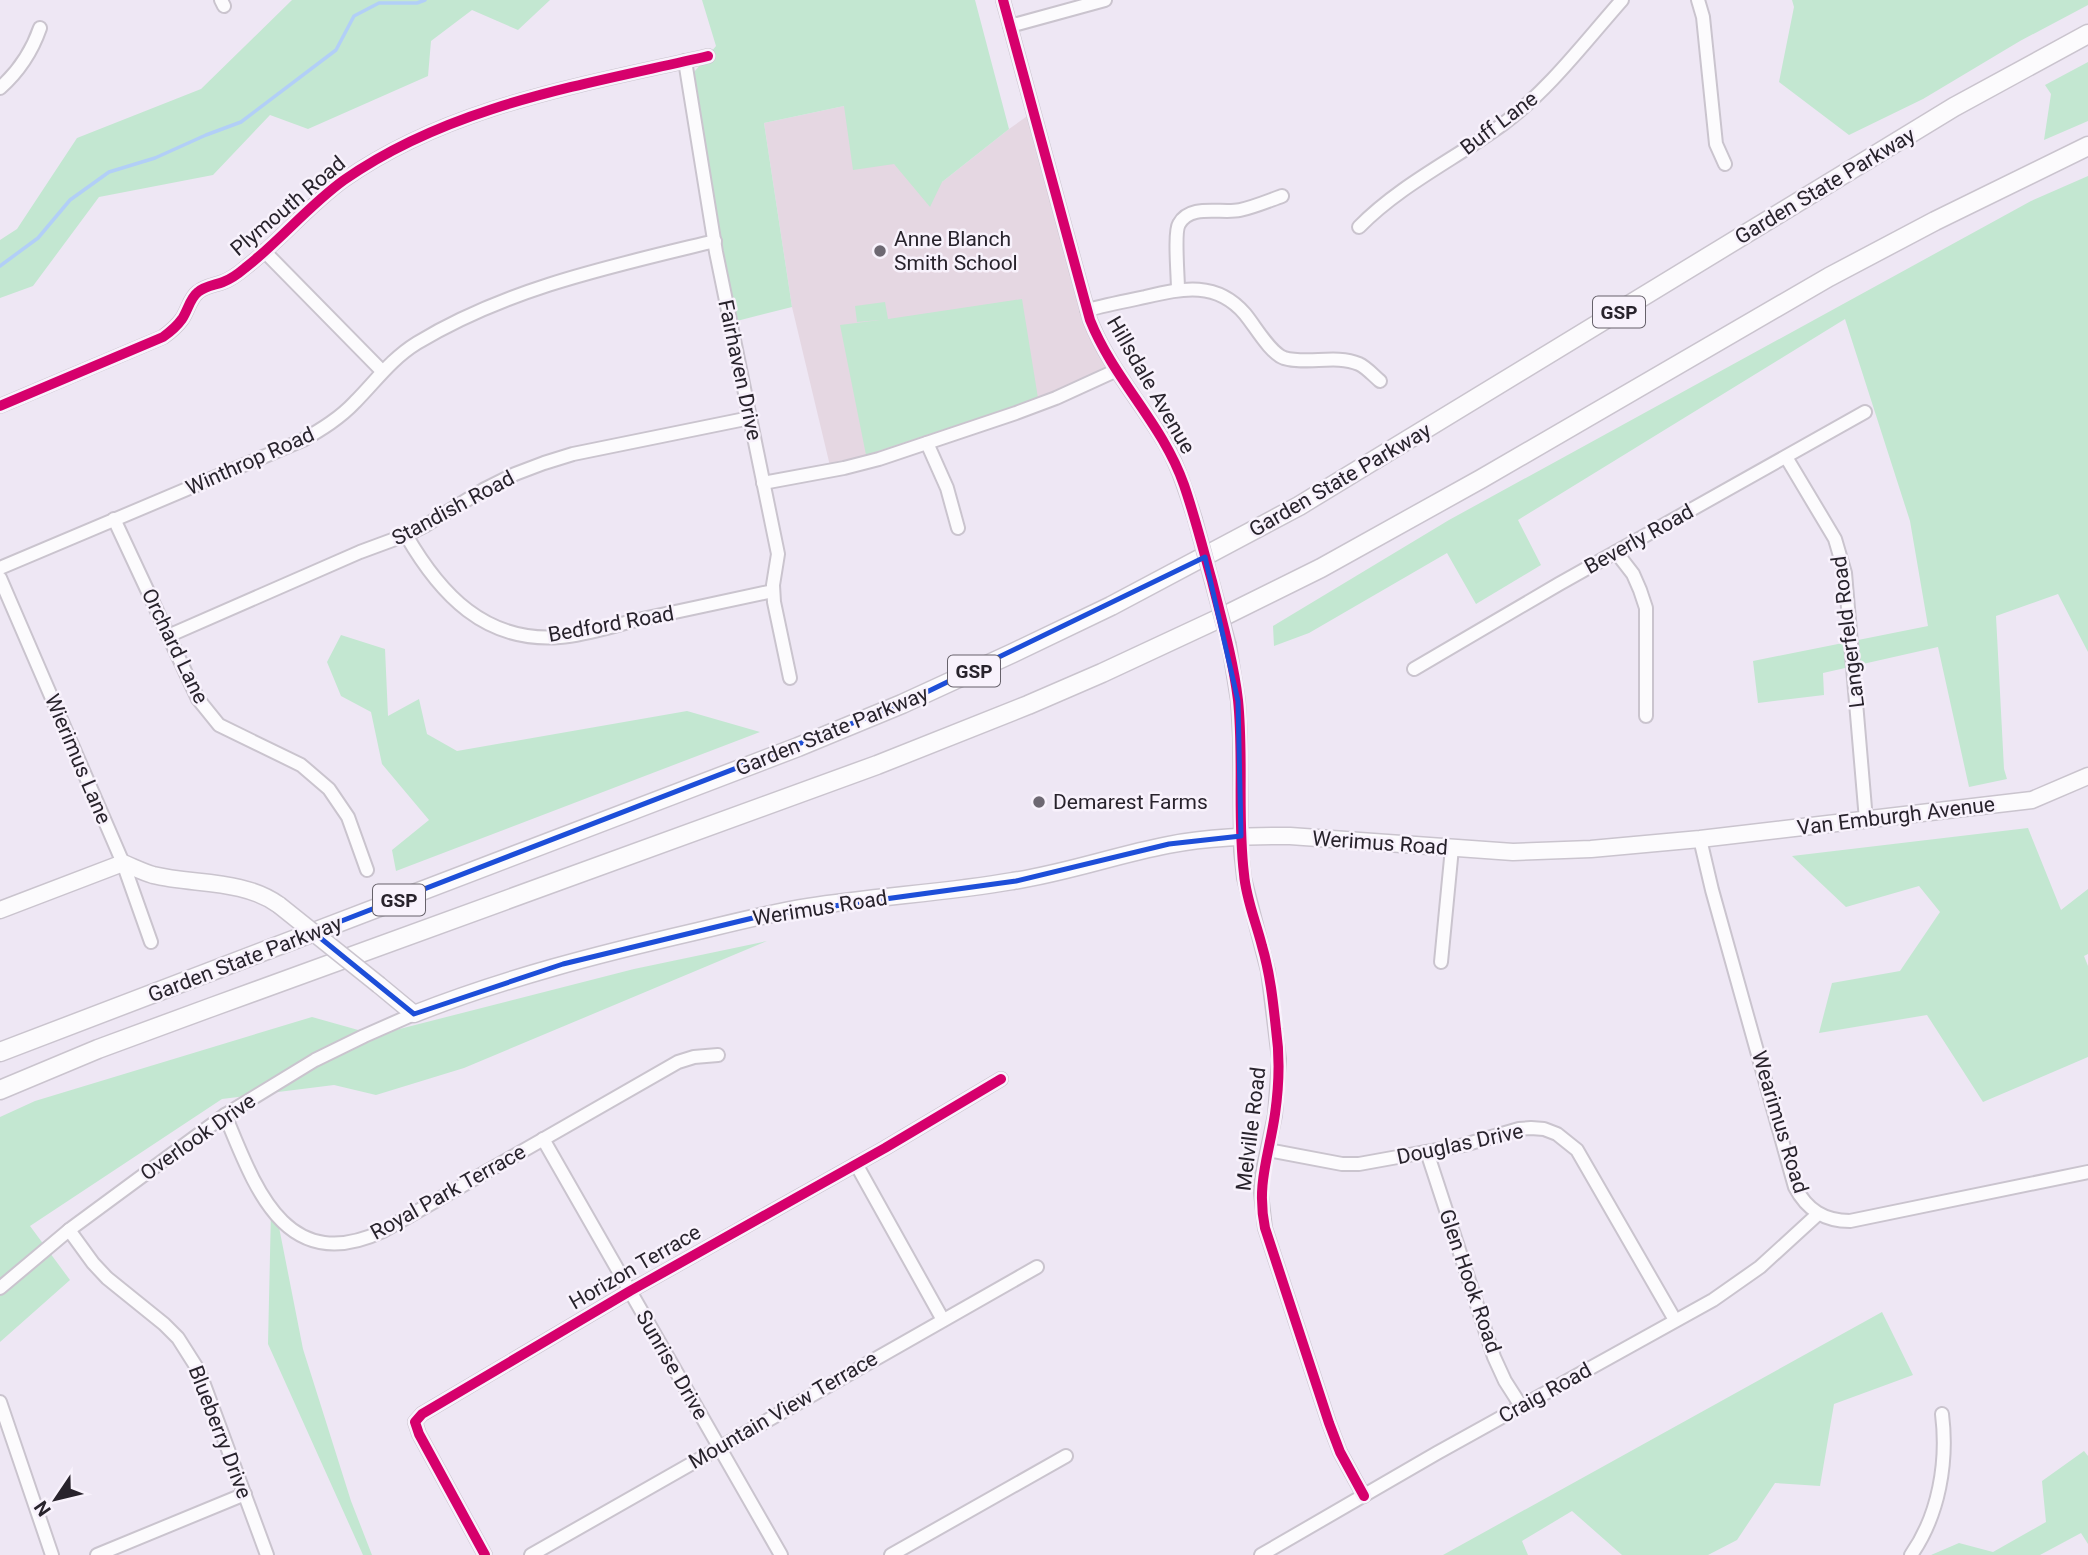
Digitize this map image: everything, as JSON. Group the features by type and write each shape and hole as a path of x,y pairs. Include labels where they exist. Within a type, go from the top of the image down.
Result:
{"highway":[{"name":"Garden State Parkway","path":"0,1052 798,747 913,699 1068,627 1299,506 1923,126 2088,34"},
{"name":"Garden State Parkway","path":"0,1090 98,1049 877,765 1102,673 1321,568 1851,265 2088,146"}],"main road":[{"name":"Van Emburgh Avenue","path":"1700,839 2032,800 2088,776"},
{"name":"Werimus Road","path":"414,1014 502,982 563,964 761,916 851,901 1016,881 1169,845 1241,836 1290,836 1513,852 1700,839"},
{"path":"0,910 123,863 154,875 247,890 279,905 414,1014"}],"street":[{"name":"Hillsdale Avenue","path":"1003,0 1087,310 1100,346 1163,440 1175,462 1195,519 1229,645 1238,701 1241,836"},
{"path":"1010,26 1105,0"},
{"name":"Buff Lane","path":"1359,227 1378,208 1525,107 1622,0"},
{"path":"1698,0 1703,17 1716,144 1725,164"},
{"path":"0,88 23,62 40,28"},
{"name":"Plymouth Road","path":"0,406 163,337 181,320 197,292 234,276 342,182 384,155 427,133 490,109 708,56"},
{"name":"Fairhaven Drive","path":"685,61 715,241 778,554 773,591 790,678"},
{"path":"1178,289 1177,228 1185,217 1202,211 1238,211 1282,196"},
{"name":"Winthrop Road","path":"0,568 303,440 355,403 382,371 415,344 485,308 523,292 582,274 715,241"},
{"path":"264,251 382,371"},
{"path":"1087,310 1178,289 1200,289 1232,301 1276,354 1297,360 1335,360 1360,364 1380,381"},
{"path":"764,483 879,459 1016,413 1115,371"},
{"name":"Beverly Road","path":"1414,669 1866,412"},
{"name":"Standish Road","path":"168,636 405,535 483,490 544,463 573,454 750,418"},
{"path":"927,443 947,488 958,528"},
{"name":"Langerfeld Road","path":"1786,457 1835,539 1843,564 1866,820"},
{"name":"Orchard Lane","path":"114,519 198,699 219,725 300,765 329,789 348,817 367,870"},
{"name":"Bedford Road","path":"405,535 423,565 456,601 491,625 527,636 563,636 773,591"},
{"path":"1616,552 1633,574 1646,608 1646,716"},
{"name":"Wierimus Lane","path":"0,578 123,863 151,942"},
{"name":"Melville Road","path":"1241,836 1244,878 1268,971 1277,1032 1278,1087 1262,1175 1265,1228 1329,1423 1340,1452 1364,1496"},
{"name":"Wearimus Road","path":"1700,839 1795,1187 1801,1198 1818,1214 1838,1221 1850,1221 2088,1172"},
{"path":"1441,962 1452,848"},
{"name":"Overlook Drive","path":"0,1288 69,1230 225,1115 315,1060 414,1014"},
{"name":"Royal Park Terrace","path":"225,1115 248,1171 277,1217 305,1237 335,1243 351,1242 383,1231 678,1062 694,1057 718,1055"},
{"name":"Horizon Terrace","path":"483,1551 419,1434 415,1422 422,1414 1001,1079"},
{"name":"Douglas Drive","path":"1268,1150 1342,1164 1359,1164 1464,1145 1519,1129 1531,1128 1550,1132 1568,1141 1577,1150 1675,1320"},
{"name":"Sunrise Drive","path":"543,1139 780,1555"},
{"name":"Glen Hook Road","path":"1427,1152 1494,1357 1521,1406"},
{"path":"856,1164 943,1320"},
{"name":"Craig Road","path":"1261,1555 1739,1283 1818,1214"},
{"name":"Blueberry Drive","path":"69,1230 107,1278 164,1324 188,1352 199,1371 267,1555"},
{"name":"Mountain View Terrace","path":"531,1555 1037,1267"},
{"path":"0,1402 52,1555"},
{"path":"1911,1555 1929,1524 1936,1504 1944,1432 1942,1414"},
{"path":"891,1555 1066,1456"},
{"path":"97,1555 245,1494"}],"highlighted area":[{"path":"1205,557 1238,701 1241,836 1169,844 1016,881 761,916 563,964 414,1014 313,932 902,704"}],"shaded area":[{"path":"844,106 894,164 942,182 1033,112 1090,320 1115,371 1056,398 831,470 792,307 764,123"}],"green space":[{"path":"292,0 550,0 518,30 472,10 431,41 428,76 308,129 270,115 213,175 99,197 33,286 0,298 0,240 17,229 77,138 201,89"},
{"path":"702,0 975,0 1009,129 942,182 930,207 894,164 853,170 844,106 764,123 792,307 729,323 684,84 716,46"},
{"path":"1792,0 2088,0 2088,5 2020,41 1923,99 1849,135 1779,82 1794,7"},
{"path":"2088,62 2088,121 2044,140 2051,94 2045,85"},
{"path":"2088,176 2088,652 2058,594 1996,616 2004,769 2007,779 1969,787 1938,647 1823,673 1824,695 1758,703 1753,661 1928,626 1910,521 1845,319 1518,520 1541,565 1476,604 1447,553 1309,633 1274,646 1273,626 1449,520 2031,201"},
{"path":"1022,299 1038,398 866,455 840,325 880,320 857,322 855,306 885,302 888,319"},
{"path":"341,635 385,649 388,716 419,699 427,734 457,751 687,711 760,732 396,871 392,850 429,820 382,764 371,712 341,696 327,662"},
{"path":"2028,828 2061,910 2088,889 2088,954 2084,956 2088,966 2088,1057 1983,1102 1927,1015 1819,1033 1832,983 1900,971 1940,912 1919,886 1846,907 1792,856"},
{"path":"767,941 464,1068 376,1095 334,1085 222,1099 30,1226 70,1280 0,1342 0,1117 35,1101 312,1017 376,1035 634,969"},
{"path":"271,1210 277,1217 303,1349 351,1501 372,1555 363,1555 268,1344"},
{"path":"1882,1312 1913,1375 1834,1404 1820,1486 1775,1483 1737,1540 1708,1555 1622,1555 1572,1511 1522,1541 1528,1555 1443,1555"},
{"path":"2084,1451 2088,1456 2088,1544 2081,1533 2040,1555 1931,1555 1959,1543 1993,1552 2046,1522 2042,1481"}],"waterway":[{"path":"0,266 38,238 70,200 109,172 155,158 241,122 336,50 354,16 379,3 417,3 425,0"}],"cycle path":[{"path":"1003,0 1090,320 1112,363 1175,463 1195,521 1227,640 1240,722 1241,831 1245,883 1267,966 1278,1050 1276,1103 1264,1170 1262,1198 1265,1228 1329,1423 1340,1452 1364,1496"},
{"path":"0,406 163,337 180,322 198,292 237,274 331,190 385,154 473,115 519,101 708,56"},
{"path":"485,1555 419,1434 415,1422 422,1414 630,1291 885,1148 1001,1079"}],"place":[{"name":"Anne Blanch Smith School","path":"880,251"},
{"name":"Demarest Farms","path":"1039,802"}]}
